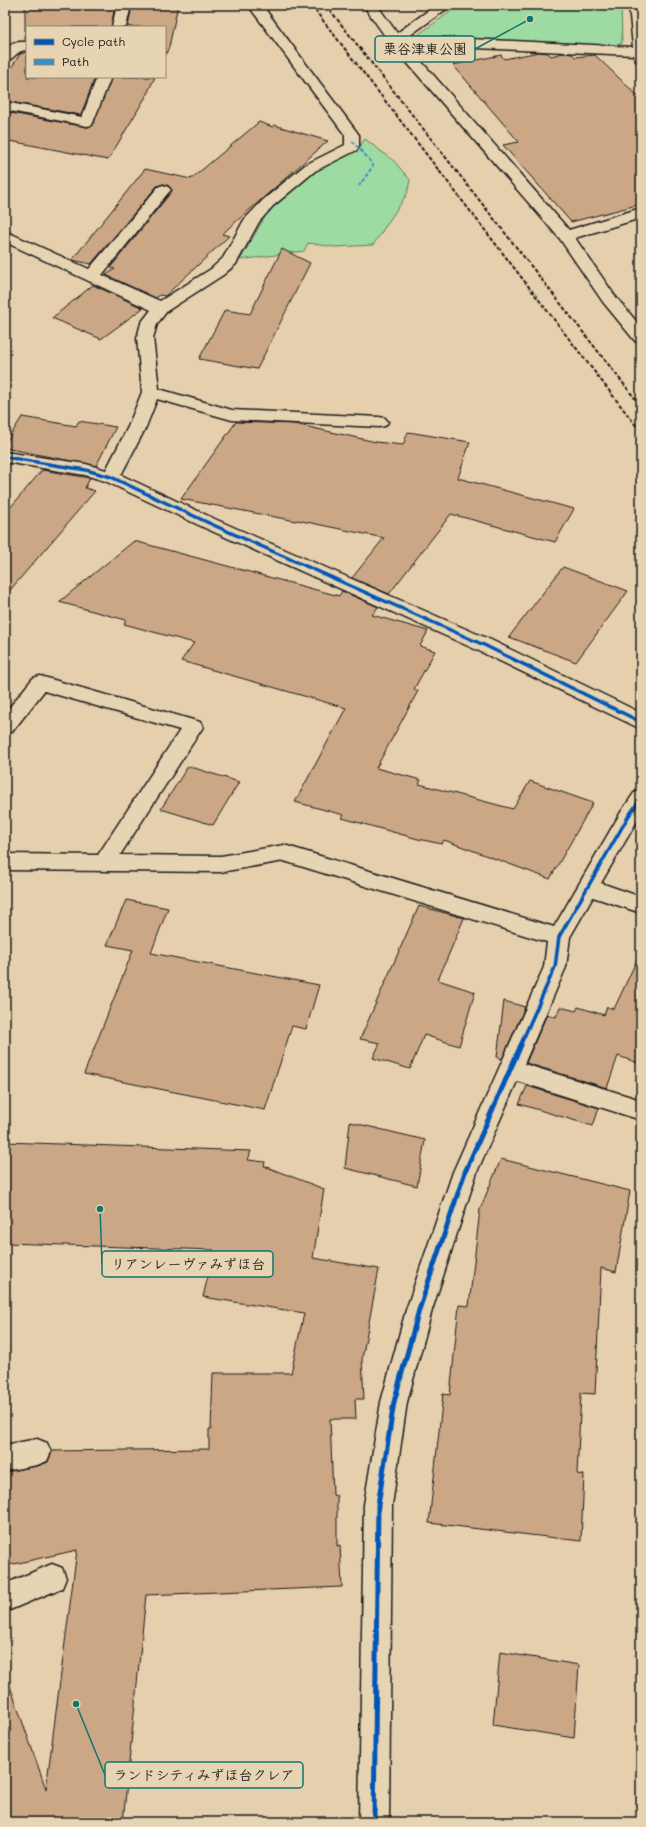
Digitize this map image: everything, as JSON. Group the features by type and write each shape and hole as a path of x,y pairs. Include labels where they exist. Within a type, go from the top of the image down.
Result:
{"street":[{"path":"119,26 124,5"},
{"path":"111,477 137,427 151,392 145,338 149,323 161,308 217,272 230,261 252,220 268,203 310,168 352,147 352,135 255,5"},
{"path":"370,5 395,40 566,236 609,299 641,337"},
{"path":"395,40 445,5"},
{"path":"395,40 640,54 636,5"},
{"path":"5,58 12,48 26,46"},
{"path":"5,106 88,122 104,78"},
{"path":"92,276 163,190"},
{"path":"566,236 641,212"},
{"path":"5,236 161,308"},
{"path":"151,392 232,415 379,422"},
{"path":"5,457 86,470 111,477 211,524 484,645 641,722"},
{"path":"5,728 40,683 193,727 104,863"},
{"path":"374,1822 378,1505 394,1402 419,1310 464,1172 555,967 559,937 628,817 641,798"},
{"path":"5,862 221,864 284,853 559,937"},
{"path":"588,887 641,905"},
{"path":"510,1069 641,1110"},
{"path":"5,1458 37,1452"},
{"path":"5,1598 52,1578"}],"green space":[{"path":"460,5 621,5 622,43 615,46 422,37 419,34"},
{"path":"365,139 394,161 410,180 407,194 373,245 335,247 308,243 304,251 240,260 267,213 314,171 357,150"}],"building":[{"path":"25,5 115,5 111,26 26,26 25,40"},
{"path":"132,5 178,5 169,47 166,54 166,26 128,26"},
{"path":"26,52 26,78 95,78 81,115 5,101 5,78 20,54"},
{"path":"539,52 548,53 551,56 563,53 572,54 575,57 595,55 641,99 641,204 571,222 503,145 519,142 453,65 501,55 504,59"},
{"path":"112,78 155,78 145,98 108,160 5,140 5,112 87,127 92,126"},
{"path":"259,122 328,141 222,234 229,236 165,296 160,295 156,298 106,275 115,269 110,268 172,191 169,186 164,184 157,186 91,264 72,260 145,169 191,179"},
{"path":"282,249 310,263 257,369 199,359 225,310 250,314"},
{"path":"93,285 143,308 101,339 52,318"},
{"path":"22,417 76,426 79,421 116,427 96,466 5,448 5,444"},
{"path":"236,422 295,424 376,442 403,445 408,432 470,442 458,478 574,509 555,542 451,514 389,594 352,578 384,538 297,520 181,499"},
{"path":"42,470 90,478 85,488 95,491 5,596 5,514"},
{"path":"134,541 339,596 342,591 378,607 372,615 428,631 420,646 435,651 414,689 418,691 376,768 421,780 419,784 513,809 530,781 593,803 550,879 444,840 442,844 418,839 342,818 344,815 295,802 346,708 181,661 194,643 124,624 126,620 59,602"},
{"path":"563,567 628,591 576,662 509,637"},
{"path":"188,766 239,782 213,825 161,809"},
{"path":"126,900 168,908 151,953 319,985 306,1029 292,1026 265,1110 84,1074 133,950 107,945"},
{"path":"419,906 464,918 438,980 475,992 459,1046 424,1035 410,1069 373,1058 380,1043 360,1039"},
{"path":"641,951 641,1064 618,1056 607,1088 526,1063 547,1014 556,1017 560,1007 576,1011 578,1007 604,1015 607,1007 614,1009"},
{"path":"504,1001 525,1007 502,1059 497,1057"},
{"path":"527,1086 599,1108 593,1126 519,1104"},
{"path":"350,1122 425,1140 417,1186 345,1168"},
{"path":"5,1142 251,1151 248,1160 265,1162 264,1166 324,1189 313,1258 379,1269 362,1359 364,1399 355,1399 356,1419 330,1419 333,1495 337,1496 337,1546 340,1545 342,1587 146,1595 123,1822 5,1822 5,1687 10,1686 46,1789 77,1550 5,1566 5,1472 37,1466 48,1462 52,1451 209,1449 213,1373 291,1373 304,1313 203,1297 214,1250 5,1243"},
{"path":"501,1159 630,1191 616,1272 601,1268 595,1394 581,1393 577,1474 584,1475 581,1541 429,1523 443,1394 450,1395 459,1305 469,1306 480,1209"},
{"path":"500,1652 579,1665 574,1738 493,1725"}],"railway":[{"path":"311,5 641,432"},
{"path":"326,5 641,406"}],"marked path":[{"path":"352,141 368,158 373,166 359,186"}],"cycle path":[{"path":"5,457 86,470 111,477 211,524 484,645 641,722"},
{"path":"374,1822 378,1505 394,1402 419,1310 465,1172 555,967 559,937 628,817 641,798"}],"place":[{"name":"栗谷津東公園","path":"530,19"},
{"name":"リアンレーヴァみずほ台","path":"100,1209"},
{"name":"ランドシティみずほ台クレア","path":"76,1704"}]}
